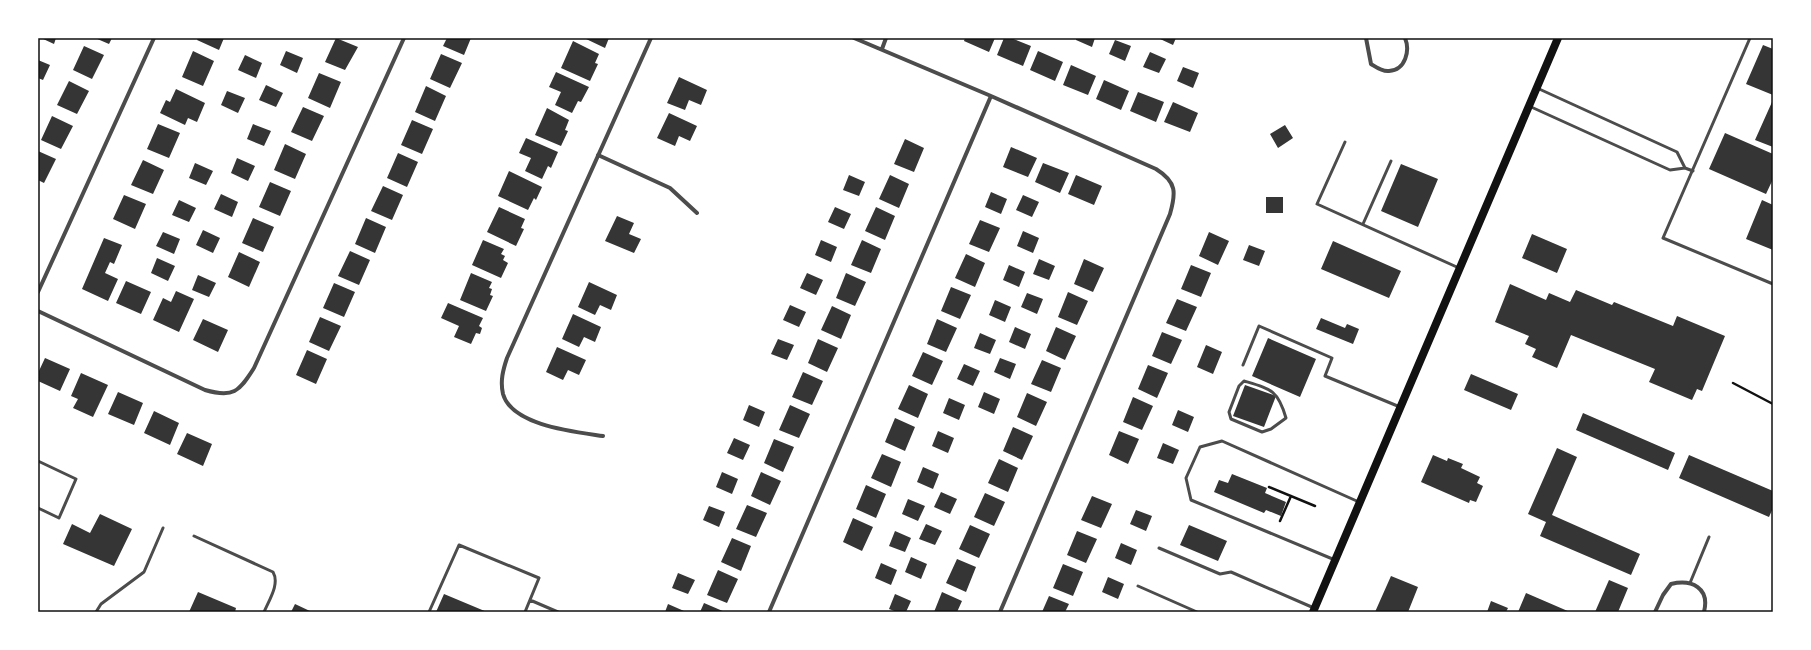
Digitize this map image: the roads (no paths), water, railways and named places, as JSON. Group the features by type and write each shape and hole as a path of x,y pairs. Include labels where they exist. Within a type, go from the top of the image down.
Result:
{"main road":[{"path":"1313,610 1558,38"}],"street":[{"path":"38,292 154,38"},
{"path":"38,311 205,390 221,395 234,392 246,382 254,368 404,38"},
{"path":"603,436 542,424 523,416 510,406 503,394 501,376 507,358 651,38"},
{"path":"854,38 991,96 1156,169 1171,180 1174,190 1174,200 1170,214 1000,612"},
{"path":"882,49 886,38"},
{"path":"1366,38 1368,56 1371,64 1379,69 1389,71 1397,68 1404,62 1408,53 1408,46 1405,38"},
{"path":"769,612 991,96"},
{"path":"598,155 670,188 697,213"},
{"path":"1655,612 1663,595 1671,584 1682,581 1690,583 1703,595 1706,603 1704,612"}],"lane":[{"path":"1750,38 1663,238 1773,284"},
{"path":"1537,88 1677,152 1685,168"},
{"path":"1529,106 1670,170 1685,168 1693,171"},
{"path":"1345,142 1317,204 1459,268"},
{"path":"1363,224 1391,161"},
{"path":"1243,365 1259,326 1332,358 1325,376 1400,407"},
{"path":"1244,381 1276,394 1282,403 1286,418 1271,429 1262,432 1231,419 1229,412 1239,386 1244,381"},
{"path":"1335,560 1191,500 1186,478 1200,447 1222,441 1359,502"},
{"path":"38,461 76,478 59,518 38,508"},
{"path":"96,612 101,604 144,572 163,528"},
{"path":"194,536 273,572 276,577 276,583 264,612"},
{"path":"1690,583 1709,537"},
{"path":"429,612 459,545 539,578 525,612"},
{"path":"1159,548 1220,574 1231,572 1313,610"},
{"path":"1138,586 1197,612"},
{"path":"530,600 558,612"}]}
